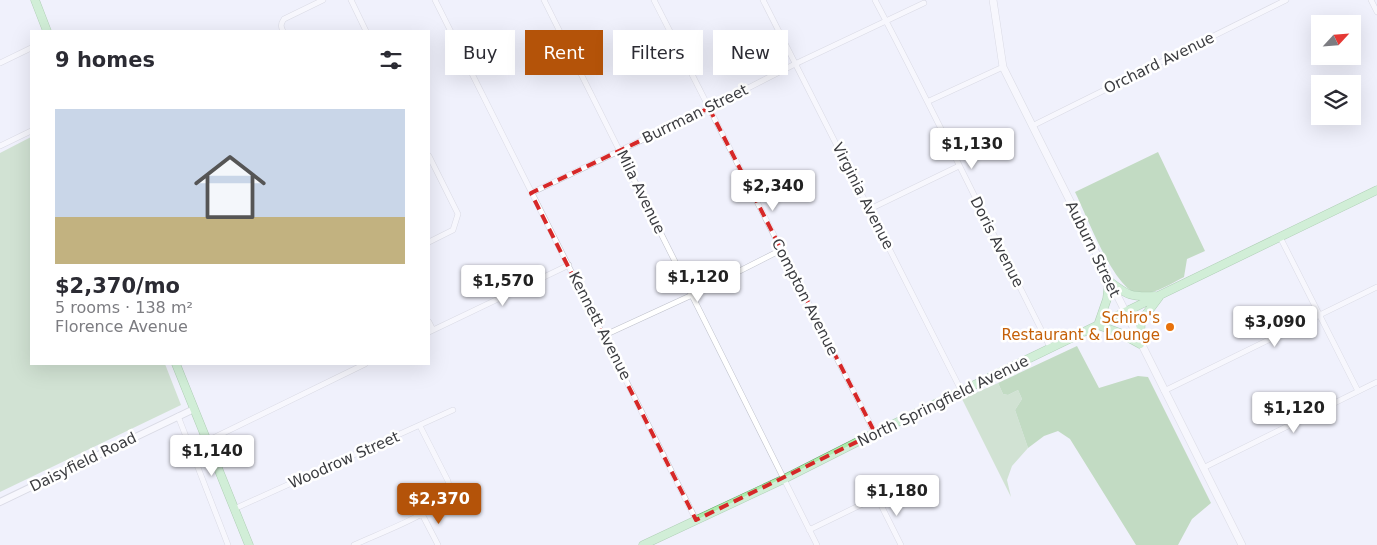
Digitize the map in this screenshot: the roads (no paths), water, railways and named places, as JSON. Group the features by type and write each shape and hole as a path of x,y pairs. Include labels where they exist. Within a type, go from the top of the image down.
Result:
{"main road":[{"path":"35,0 47,30"},
{"name":"Auburn Street","path":"993,0 1004,66 1124,312 1242,545"},
{"name":"North Springfield Avenue","path":"644,545 1377,190"},
{"path":"1109,281 1123,292 1134,296 1160,295"},
{"path":"1109,281 1108,299 1098,325 1120,332 1140,344 1141,320 1160,295"},
{"path":"176,365 249,545"}],"street":[{"path":"282,30 281,22 284,19 323,0"},
{"path":"351,0 366,30"},
{"name":"Kennett Avenue","path":"434,0 605,336 696,520"},
{"name":"Mila Avenue","path":"544,0 817,545"},
{"name":"Compton Avenue","path":"654,0 875,433"},
{"name":"Virginia Avenue","path":"763,0 962,392"},
{"name":"Doris Avenue","path":"876,0 929,101 959,166 1050,349"},
{"name":"Orchard Avenue","path":"1032,126 1286,0"},
{"path":"1371,0 1377,12"},
{"name":"Burrman Street","path":"531,193 924,3"},
{"path":"0,63 30,48"},
{"path":"929,101 1004,66"},
{"path":"0,146 30,131"},
{"path":"430,158 458,214 453,230 430,242"},
{"path":"870,209 959,166"},
{"path":"1280,237 1358,391"},
{"path":"605,336 781,250"},
{"path":"431,331 569,265"},
{"path":"1164,391 1377,287"},
{"path":"207,441 363,365"},
{"path":"1203,468 1377,382"},
{"name":"Daisyfield Road","path":"0,502 194,410"},
{"name":"Woodrow Street","path":"234,509 453,410"},
{"path":"178,416 228,545"},
{"path":"354,545 422,514 446,497 450,491 448,480 420,426"},
{"path":"810,530 876,497 900,545"},
{"path":"422,514 438,545"}],"place":[{"name":"Schiro's Restaurant & Lounge","path":"1170,327"}]}
